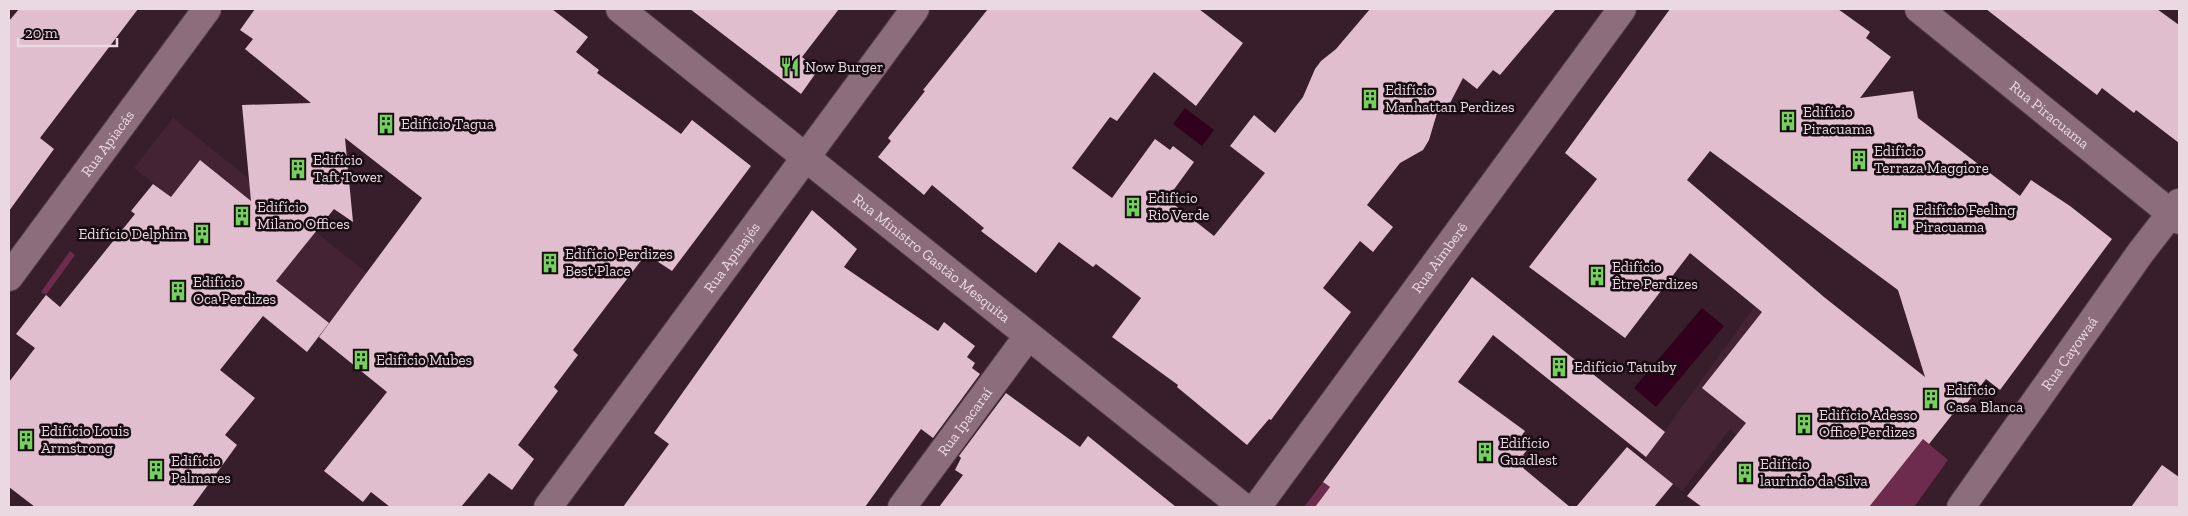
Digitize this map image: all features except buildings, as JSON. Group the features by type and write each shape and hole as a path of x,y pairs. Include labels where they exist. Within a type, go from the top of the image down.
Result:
{"street":[{"name":"Rua Apiacás","path":"9,277 207,9"},
{"name":"Rua Ministro Gastão Mesquita","path":"620,9 1243,507"},
{"name":"Rua Apinajés","path":"548,507 915,9"},
{"name":"Rua Aimberê","path":"1257,507 1622,9"},
{"name":"Rua Piracuama","path":"1919,9 2176,212"},
{"name":"Rua Cayowaá","path":"1961,507 2141,252 2176,212"},
{"name":"Rua Ipacaraí","path":"902,507 1028,336"}],"shaded area":[{"path":"1185,108 1214,130 1202,146 1173,124"},
{"path":"173,118 367,273 329,323 134,168"},
{"path":"70,251 75,255 46,295 41,292"},
{"path":"1755,306 1948,460 1914,507 1828,507 1730,429 1682,491 1643,461"},
{"path":"1702,308 1724,326 1656,407 1634,388"},
{"path":"1923,439 1948,460 1914,507 1869,507"},
{"path":"1323,482 1330,487 1319,501 1327,507 1304,507"}],"place":[{"name":"Now Burger","path":"790,67"},
{"name":"Edifício Manhattan Perdizes","path":"1370,99"},
{"name":"Edifício Piracuama","path":"1788,121"},
{"name":"Edifício Tagua","path":"386,124"},
{"name":"Edifício Terraza Maggiore","path":"1859,160"},
{"name":"Edifício Taft Tower","path":"298,169"},
{"name":"Edifício Rio Verde","path":"1133,207"},
{"name":"Edifício Milano Offices","path":"242,216"},
{"name":"Edifício Feeling Piracuama","path":"1900,219"},
{"name":"Edifício Delphim","path":"202,234"},
{"name":"Edifício Perdizes Best Place","path":"550,263"},
{"name":"Edifício Être Perdizes","path":"1597,276"},
{"name":"Edifício Oca Perdizes","path":"178,291"},
{"name":"Edifício Mubes","path":"361,360"},
{"name":"Edifício Tatuiby","path":"1559,367"},
{"name":"Edifício Casa Blanca","path":"1931,399"},
{"name":"Edifício Adesso Office Perdizes","path":"1804,424"},
{"name":"Edifício Louis Armstrong","path":"26,440"},
{"name":"Edifício Guadlest","path":"1485,452"},
{"name":"Edifício Palmares","path":"156,470"},
{"name":"Edifício laurindo da Silva","path":"1745,473"}]}
